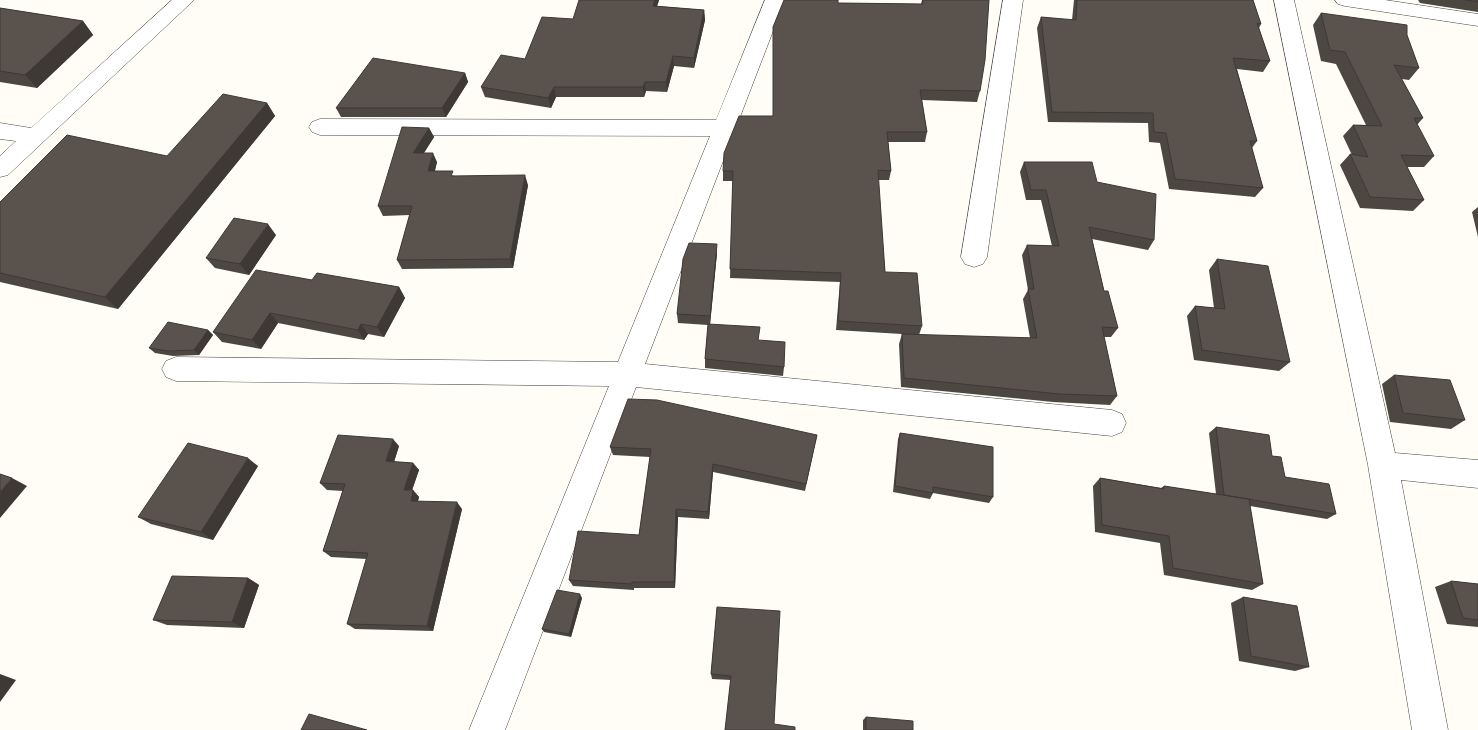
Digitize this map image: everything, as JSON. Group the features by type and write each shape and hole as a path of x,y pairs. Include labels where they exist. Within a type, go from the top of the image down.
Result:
{"street":[{"path":"0,169 184,0"},
{"path":"487,730 775,0"},
{"path":"974,257 1013,0"},
{"path":"1284,0 1383,465 1430,730"},
{"path":"1345,0 1478,20"},
{"path":"320,127 723,128"},
{"path":"0,131 34,136"},
{"path":"176,368 627,374 1112,424"},
{"path":"1383,465 1478,474"}],"building":[{"path":"579,0 655,0 653,6 704,10 694,58 673,56 666,82 645,82 643,87 554,87 548,98 481,87 501,55 525,59 542,17 573,19"},
{"path":"784,0 838,0 838,3 923,4 923,0 989,0 985,60 980,91 920,90 927,132 887,132 891,171 878,170 885,272 917,273 922,326 838,321 841,273 730,269 733,171 723,171 724,153 739,116 773,116 773,27"},
{"path":"1077,0 1253,0 1261,24 1257,23 1270,61 1233,58 1257,141 1250,141 1263,188 1175,179 1166,133 1154,132 1153,113 1052,112 1041,17 1076,20"},
{"path":"0,8 83,21 25,75 0,71"},
{"path":"1321,13 1407,25 1407,35 1419,68 1394,65 1423,118 1414,118 1434,156 1401,155 1424,200 1370,197 1350,154 1368,157 1353,125 1382,126 1345,52 1330,50"},
{"path":"373,58 465,73 442,108 336,108"},
{"path":"223,94 267,103 105,297 0,273 0,202 67,135 167,156"},
{"path":"402,127 429,128 413,153 433,153 428,171 453,171 451,176 525,175 510,259 397,260 412,206 378,206"},
{"path":"1024,162 1092,162 1097,182 1156,194 1154,240 1089,227 1104,291 1108,291 1118,328 1102,327 1117,396 1059,394 904,378 902,334 1037,338 1028,289 1034,289 1027,245 1059,246 1046,190 1031,190"},
{"path":"234,218 268,224 240,264 206,258"},
{"path":"689,243 717,244 710,316 677,314 683,259"},
{"path":"1217,259 1268,266 1290,362 1202,350 1195,306 1225,309"},
{"path":"256,270 312,280 317,273 399,287 377,327 361,324 358,330 270,313 252,340 213,332"},
{"path":"168,322 208,330 194,350 168,351 149,348"},
{"path":"708,324 760,327 758,340 785,342 784,367 705,359"},
{"path":"1394,375 1450,380 1465,420 1403,413"},
{"path":"628,399 657,400 817,435 806,484 713,464 708,512 676,509 674,582 632,582 632,584 569,580 578,531 639,535 651,449 610,447"},
{"path":"1216,427 1269,435 1272,456 1281,457 1285,477 1329,484 1336,514 1224,495"},
{"path":"900,433 993,447 993,497 933,487 933,493 895,486"},
{"path":"338,435 393,439 386,461 413,463 404,490 413,490 411,501 457,502 427,626 347,624 368,553 323,551 345,484 320,483"},
{"path":"188,443 248,458 201,532 138,517"},
{"path":"0,474 12,478 0,492"},
{"path":"1100,478 1164,489 1164,486 1249,499 1263,584 1173,568 1169,536 1102,525"},
{"path":"172,576 248,578 232,622 153,620"},
{"path":"1451,581 1478,584 1478,620 1463,618"},
{"path":"557,590 580,594 569,634 542,629"},
{"path":"1243,597 1297,606 1309,667 1251,656"},
{"path":"717,607 780,611 774,724 795,727 795,730 725,730 731,676 711,674"},
{"path":"309,714 367,730 301,730"},
{"path":"866,717 913,721 913,730 866,730"}]}
